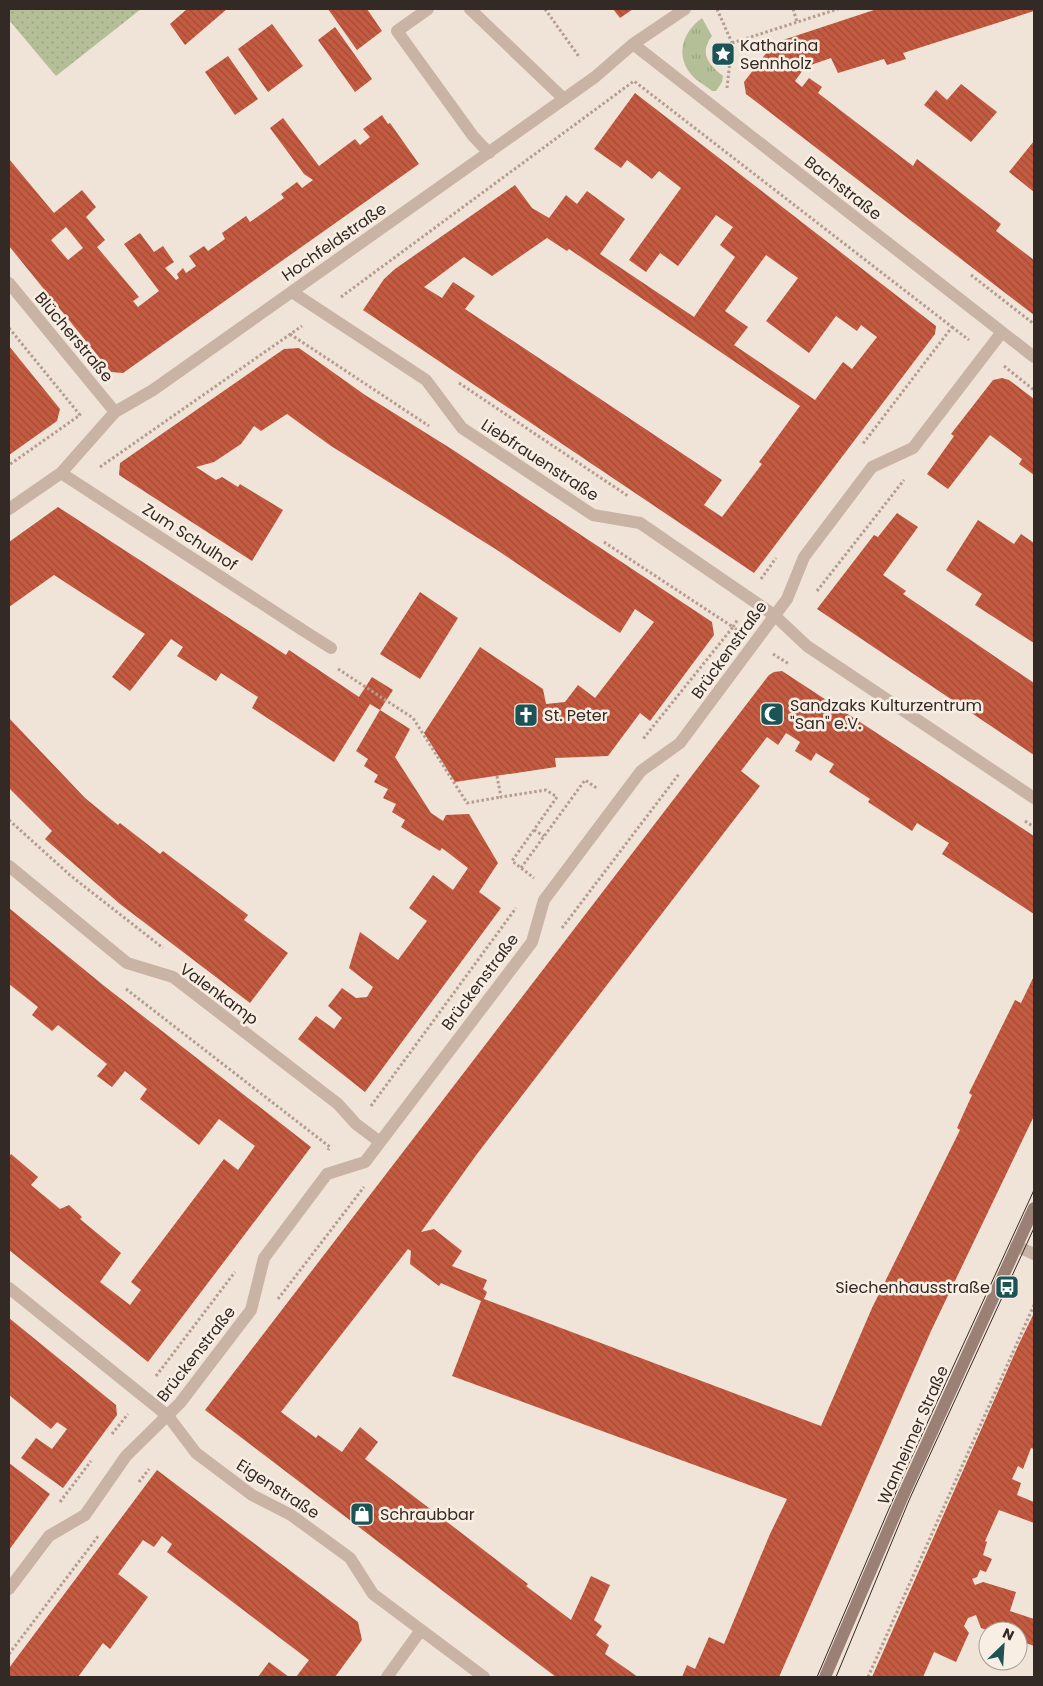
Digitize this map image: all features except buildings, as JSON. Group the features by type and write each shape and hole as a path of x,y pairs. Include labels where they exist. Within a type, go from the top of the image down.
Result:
{"street":[{"path":"428,9 397,31 473,136 489,153"},
{"path":"470,9 564,99"},
{"name":"Hochfeldstraße","path":"9,510 61,473 115,412 154,390 595,77 633,44 685,9"},
{"name":"Bachstraße","path":"633,44 1034,357"},
{"name":"Blücherstraße","path":"9,283 115,412"},
{"name":"Liebfrauenstraße","path":"292,292 426,380 462,428 593,515 640,523 774,615 807,646 1034,798"},
{"name":"Brückenstraße","path":"9,1589 49,1536 85,1515 126,1456 168,1416 251,1310 264,1258 327,1174 365,1162 532,942 544,900 641,771 680,743 787,599 804,557 872,467 913,448 1002,332"},
{"name":"Zum Schulhof","path":"61,473 331,648"},
{"name":"Valenkamp","path":"9,866 127,962 173,978 338,1104 356,1124 380,1142"},
{"name":"Wanheimer Straße","path":"825,1677 906,1489 1034,1208"},
{"path":"1016,1246 1034,1254"},
{"name":"Eigenstraße","path":"9,1288 168,1416 196,1453 252,1495 291,1515 350,1558 373,1594 484,1677"},
{"path":"387,1677 421,1630"}],"path":[{"path":"545,9 580,58"},
{"path":"717,9 732,42 727,89 735,95"},
{"path":"793,9 797,22"},
{"path":"732,42 838,9"},
{"path":"76,483 321,312 634,82 952,327 858,451"},
{"path":"963,269 1034,324"},
{"path":"9,328 80,415 9,465"},
{"path":"290,334 430,426"},
{"path":"602,540 796,669"},
{"path":"638,746 733,627 758,583 781,552"},
{"path":"350,677 413,718 467,803 546,790 557,797 512,861 536,880 542,873"},
{"path":"497,776 501,797"},
{"path":"521,868 585,780 592,784"},
{"path":"1018,816 1034,827"},
{"path":"534,830 544,836"},
{"path":"324,1155 330,1147 356,1124 519,903"},
{"path":"118,983 330,1147"},
{"path":"109,1438 236,1271"},
{"path":"868,1677 1034,1306"},
{"path":"56,1507 97,1454"}],"green space":[{"path":"9,9 141,9 56,76 9,20"},
{"path":"702,18 712,36 706,48 707,58 723,76 722,82 716,91 712,91 692,76 683,58 682,50 686,36 690,29"}],"tram line":[{"path":"817,1677 903,1476 1034,1190"},
{"path":"836,1677 910,1498 1034,1228"}],"place":[{"name":"Katharina Sennholz","path":"723,54"},
{"name":"Sandzaks Kulturzentrum \"San\" e.V.","path":"772,714"},
{"name":"St. Peter","path":"526,715"},
{"name":"Siechenhausstraße","path":"1007,1287"},
{"name":"Schraubbar","path":"362,1514"}]}
